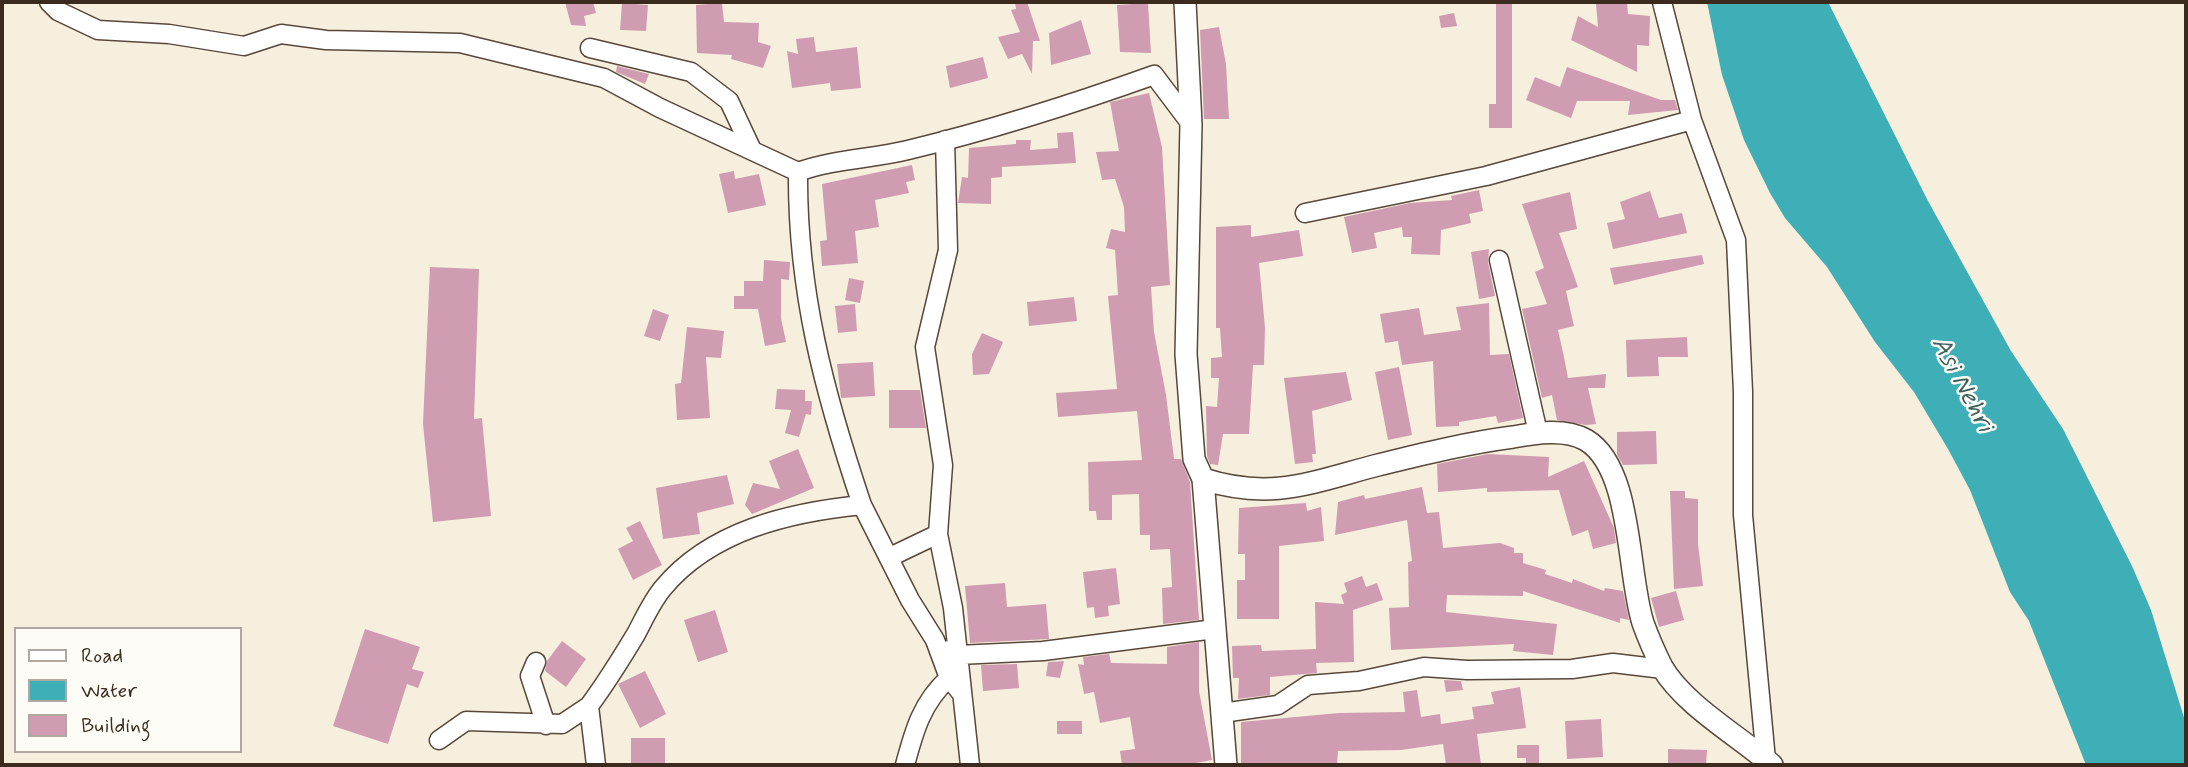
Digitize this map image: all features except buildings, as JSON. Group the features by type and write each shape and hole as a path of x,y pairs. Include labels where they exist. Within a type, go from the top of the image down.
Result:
{"street":[{"path":"49,2 58,11 98,30 169,34 244,46 281,34 326,40 460,43 604,78 660,108 798,172 849,158 904,151 946,140 1030,117 1154,75 1191,124"},
{"path":"1185,2 1191,124 1186,354 1194,459 1203,479 1226,765"},
{"path":"1662,2 1692,120 1736,240 1743,392 1743,515 1769,763"},
{"path":"590,48 691,72 729,102 752,150"},
{"path":"1305,213 1486,176 1692,120"},
{"path":"946,140 948,250 925,347 943,465 938,534 953,608 970,765"},
{"path":"798,172 797,206 807,310 832,415 862,505 910,600 934,640 948,678 961,694"},
{"path":"1499,260 1538,433"},
{"path":"1203,479 1233,488 1269,490 1311,485 1448,447 1548,432 1585,440 1609,463 1622,507 1643,622 1663,668 1685,693 1769,763"},
{"path":"439,740 466,721 562,724 589,706 613,673 662,589 678,571 707,550 745,530 817,509 862,505"},
{"path":"890,557 938,534"},
{"path":"934,640 958,655 1043,651 1215,629"},
{"path":"536,662 530,676 546,725"},
{"path":"1222,713 1278,705 1308,685 1359,681 1424,667 1558,670 1613,663 1663,668"},
{"path":"905,765 913,733 930,695 948,678"},
{"path":"589,706 596,765"}],"water":[{"name":"Asi Nehri","path":"1707,2 1828,2 1928,201 2011,351 2063,429 2132,566 2151,610 2186,724 2186,765 2086,765 2029,621 2010,592 1970,490 1948,449 1914,392 1875,342 1827,267 1785,218 1770,193 1744,140 1722,75"}]}
